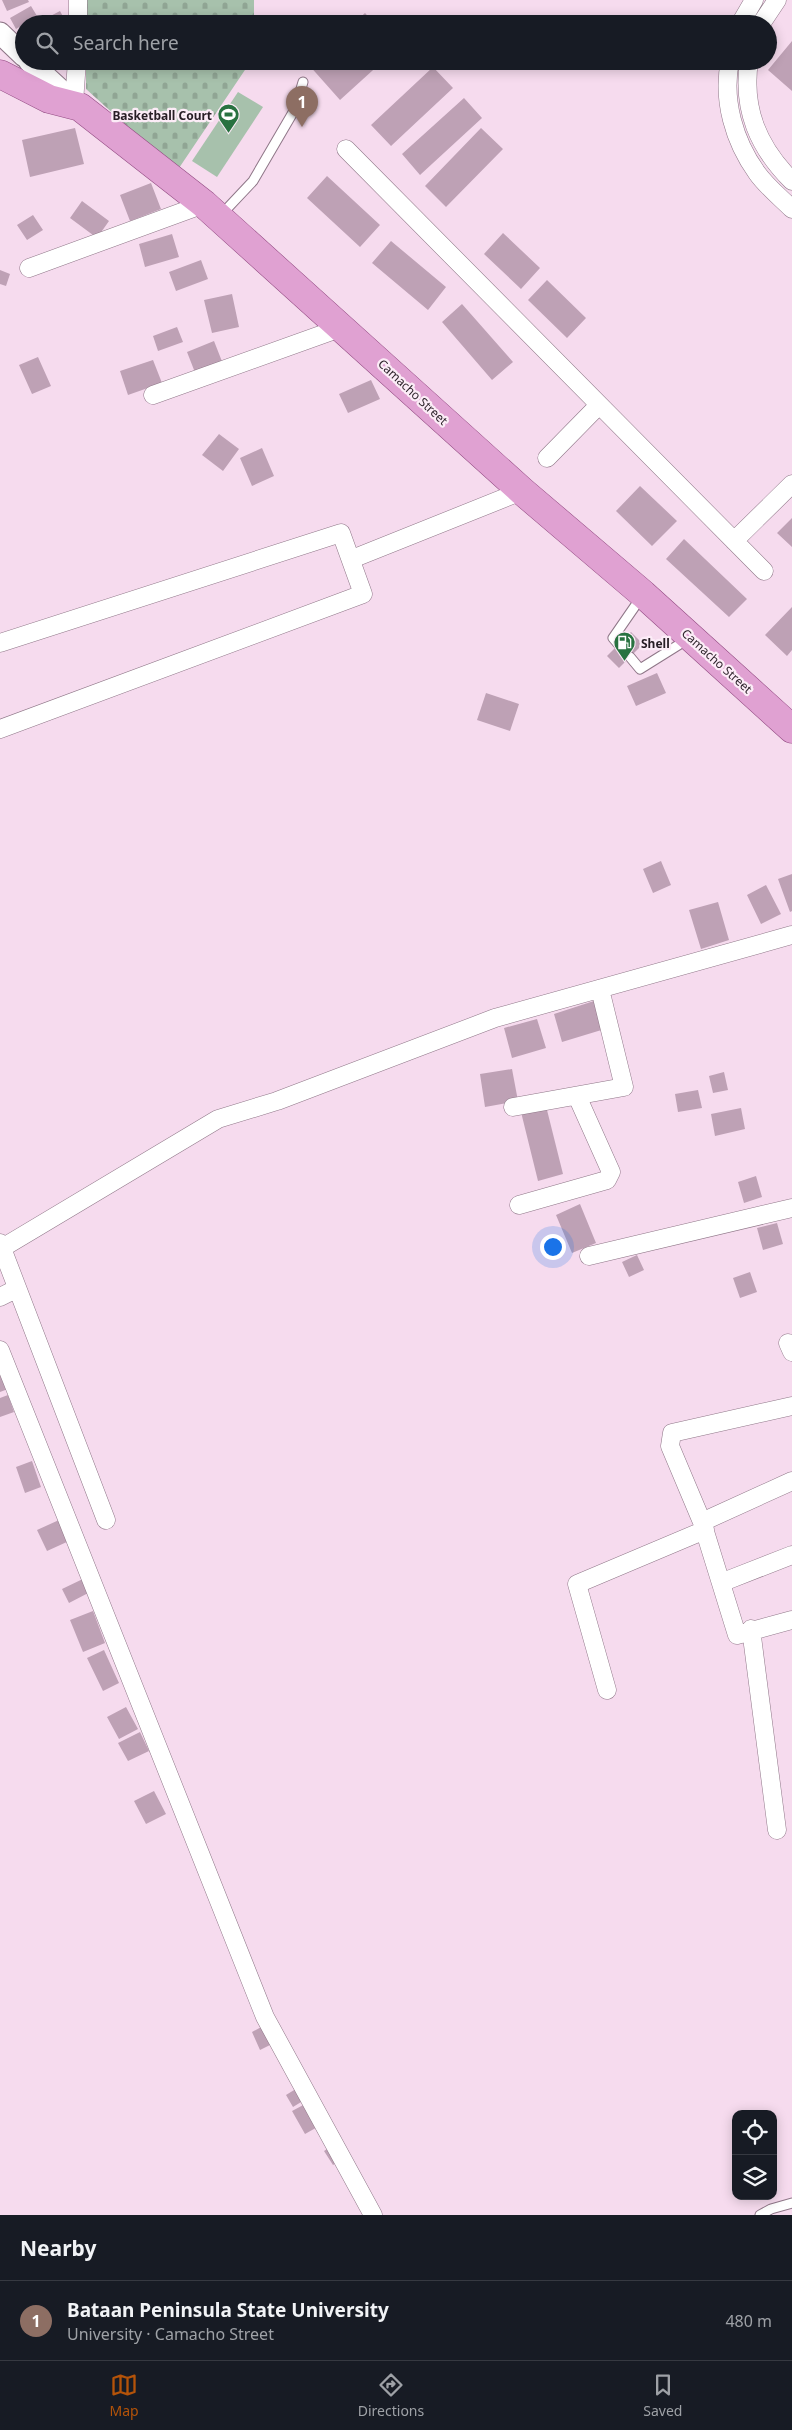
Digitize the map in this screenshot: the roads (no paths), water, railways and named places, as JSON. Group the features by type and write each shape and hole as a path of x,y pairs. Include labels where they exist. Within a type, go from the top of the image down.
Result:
{"main road":[{"path":"0,74 48,99 77,105"},
{"name":"Camacho Street","path":"77,105 212,210 522,491 643,594 792,730"}],"street":[{"path":"78,0 78,15"},
{"path":"745,15 754,0"},
{"path":"767,15 777,0"},
{"path":"0,33 15,47"},
{"name":"Camacho Street","path":"39,70 77,105"},
{"path":"77,70 77,105"},
{"path":"728,70 726,79 734,132 757,174 792,209"},
{"path":"748,70 746,83 753,126 773,162 792,181"},
{"path":"346,149 764,571"},
{"path":"28,268 212,210"},
{"path":"153,395 343,327"},
{"path":"547,458 599,405"},
{"path":"734,541 792,484"},
{"path":"352,559 522,491"},
{"path":"0,643 341,533 364,594 0,729"},
{"path":"106,1520 16,1289 1,1245 218,1119 277,1101 495,1018 792,935"},
{"path":"514,1107 624,1087 600,989"},
{"path":"519,1205 607,1180 611,1172 577,1096"},
{"path":"589,1256 792,1208"},
{"path":"0,1297 16,1289"},
{"path":"0,1350 265,2017 372,2215"},
{"path":"792,1406 672,1433 670,1446 703,1526 737,1635 752,1629 792,1620"},
{"path":"607,1690 577,1584 703,1526 792,1481"},
{"path":"722,1582 792,1555"},
{"path":"752,1629 777,1830"}],"lane":[{"path":"212,210 253,181 295,109 303,82"},
{"path":"619,644 613,638 643,594"},
{"path":"630,657 640,669 691,637"},
{"path":"760,2215 771,2209 792,2203"}],"place":[{"name":"Bataan Peninsula State University","path":"302,127"},
{"name":"Basketball Court","path":"228,134"},
{"name":"Shell","path":"625,662"}]}
